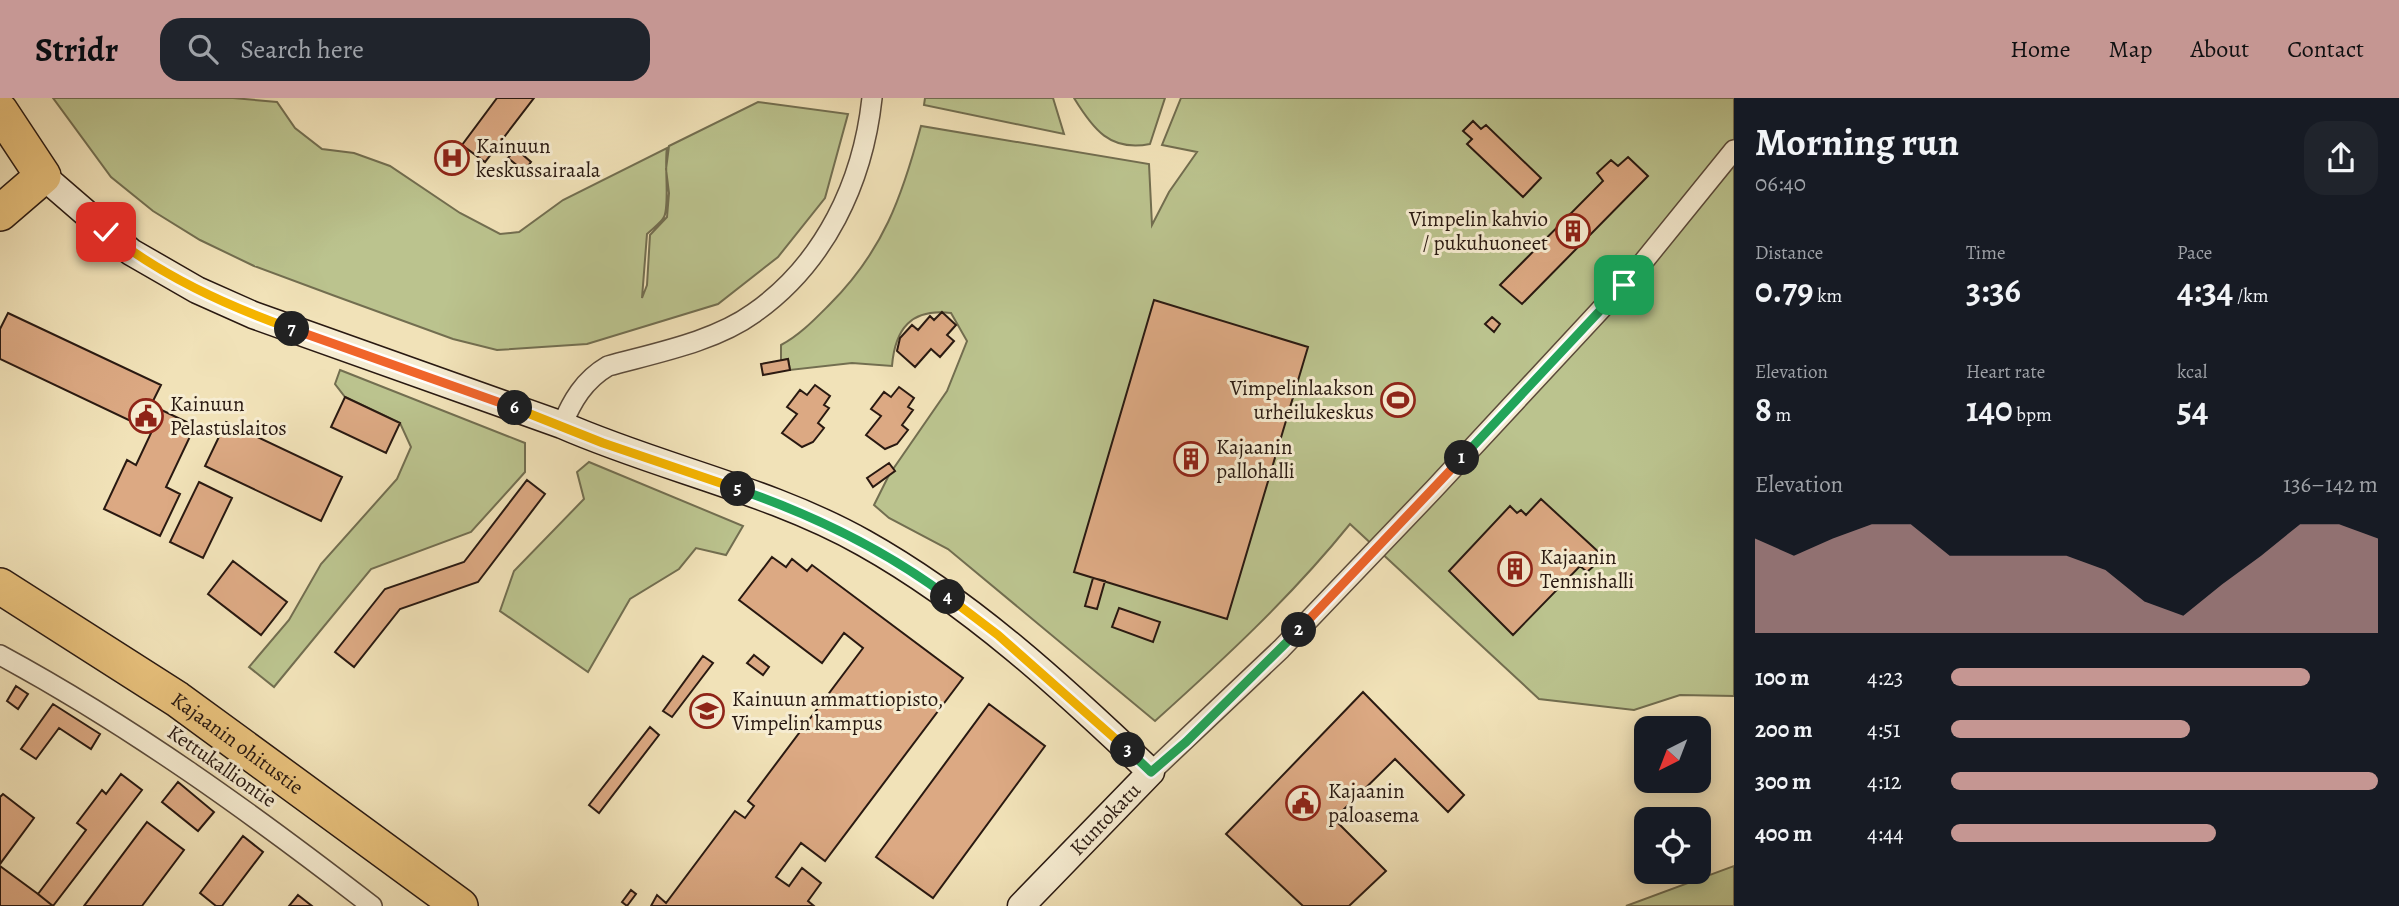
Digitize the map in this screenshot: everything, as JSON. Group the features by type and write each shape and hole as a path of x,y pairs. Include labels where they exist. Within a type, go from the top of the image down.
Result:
{"highway":[{"path":"0,111 43,176 0,213"},
{"name":"Kajaanin ohitustie","path":"3,589 177,699 460,906"}],"street":[{"path":"562,425 573,400 597,372 712,334 753,314 797,276 831,233 852,183 869,126 872,98"},
{"name":"Kuntokatu","path":"1021,906 1151,772 1281,649 1434,489 1631,277 1734,150"},
{"path":"43,176 131,252 197,290 253,315 562,425 603,443 782,504 863,542 930,583 998,635 1151,772"},
{"name":"Kettukalliontie","path":"0,655 133,733 250,812 372,906"}],"green space":[{"path":"53,98 233,98 277,102 295,128 322,149 354,153 390,166 460,213 500,234 519,232 563,200 667,148 666,168 669,146 758,102 848,114 825,198 778,257 718,304 587,344 497,350 453,339 254,266 200,240 153,211 111,177","holes":["666,171 669,193 667,217 650,235 647,285 642,298 647,234 659,224 666,211"]},
{"path":"925,98 1053,98 1064,134 924,105"},
{"path":"1074,98 1165,98 1150,144 1136,146 1124,145 1104,136"},
{"name":"Vimpelinlaakson urheilukeskus","path":"1181,98 1734,98 1734,696 1680,695 1634,710 1539,699 1350,524 1281,602 1155,721 948,549 889,518 874,505 889,475 947,391 967,341 951,313 925,314 908,324 897,341 892,366 852,363 790,370 788,359 781,361 781,345 801,332 819,315 864,264 898,200 921,126 1149,164 1152,225 1169,192 1197,152 1162,145"},
{"path":"340,370 525,443 525,472 471,532 371,569 274,687 249,667 289,620 321,564 397,479 411,447 400,423 345,397 335,384"},
{"path":"589,462 743,526 726,555 696,548 679,569 630,599 588,672 500,611 514,571 584,499 577,472"},
{"path":"1734,866 1734,906 1626,906 1685,884 1711,884 1711,875"}],"building":[{"path":"497,98 534,98 485,162 462,145"},
{"path":"1473,121 1481,129 1486,125 1541,178 1523,197 1467,144 1472,139 1463,131"},
{"path":"516,149 531,162 524,171 508,158"},
{"name":"Vimpelin kahvio / pukuhuoneet","path":"1628,157 1648,176 1522,304 1500,285 1603,181 1597,173 1611,160 1618,166"},
{"name":"Kajaanin pallohalli","path":"1154,300 1308,347 1227,619 1074,572"},
{"path":"942,312 956,325 947,335 954,341 940,357 931,349 915,367 897,351 900,338 912,325 918,330 930,316 934,320"},
{"name":"Kainuun Pelastuslaitos","path":"8,313 161,385 151,405 195,426 166,487 180,494 160,536 104,509 127,460 136,465 152,431 0,359 0,329"},
{"path":"1492,317 1500,324 1494,332 1485,324"},
{"path":"788,359 790,370 763,375 761,364"},
{"path":"815,385 830,396 824,405 829,408 818,423 824,428 813,442 802,447 782,433 797,414 787,407 800,390 807,395"},
{"path":"899,387 914,398 908,407 913,410 902,425 908,430 897,444 885,449 866,435 881,416 871,409 884,392 891,397"},
{"path":"345,397 400,423 386,453 331,427"},
{"path":"226,422 342,477 321,521 205,466"},
{"path":"889,463 895,471 873,487 867,478"},
{"path":"527,480 545,494 478,582 400,609 354,667 335,652 385,589 464,562"},
{"path":"199,482 232,498 203,558 170,542"},
{"name":"Kajaanin Tennishalli","path":"1541,499 1604,557 1587,572 1580,566 1513,635 1449,571 1510,506 1517,513 1521,510 1526,515"},
{"path":"772,557 786,567 792,559 807,571 812,565 963,678 825,861 801,843 776,877 789,886 802,868 821,883 808,901 814,906 651,906 657,895 666,903 735,811 745,818 754,806 748,801 863,648 844,633 822,663 739,600"},
{"path":"233,561 287,602 261,635 208,594"},
{"path":"1093,578 1105,581 1097,609 1085,606"},
{"path":"1119,608 1160,622 1153,642 1112,627"},
{"path":"754,655 769,667 763,675 747,663"},
{"path":"703,656 713,663 672,717 663,711"},
{"path":"16,686 28,694 18,709 7,701"},
{"name":"Kajaanin paloasema","path":"1363,692 1464,795 1448,812 1395,759 1334,819 1386,871 1349,906 1303,906 1226,834"},
{"path":"53,704 100,734 91,749 59,728 36,759 21,749"},
{"path":"989,704 1045,746 933,898 876,857"},
{"path":"650,727 659,735 599,813 589,805"},
{"path":"121,774 142,790 53,906 38,894 86,830 77,823 102,790 106,794"},
{"path":"178,782 214,812 198,831 162,802"},
{"path":"3,794 34,818 0,864 0,797"},
{"path":"147,822 184,850 142,906 84,906"},
{"path":"243,836 263,852 222,906 216,906 200,893"},
{"path":"0,866 38,894 53,906 0,906"},
{"path":"631,890 636,894 627,906 622,902"},
{"path":"298,895 312,906 289,906"}],"place":[{"name":"Kainuun keskussairaala","path":"452,158"},
{"name":"Vimpelin kahvio / pukuhuoneet","path":"1573,231"},
{"name":"Vimpelinlaakson urheilukeskus","path":"1398,400"},
{"name":"Kainuun Pelastuslaitos","path":"146,416"},
{"name":"Kajaanin pallohalli","path":"1191,459"},
{"name":"Kajaanin Tennishalli","path":"1515,569"},
{"name":"Kainuun ammattiopisto, Vimpelin kampus","path":"707,711"},
{"name":"Kajaanin paloasema","path":"1303,803"}],"route":[{"path":"106,232 158,269 253,315 562,425 603,443 782,504 863,542 930,583 998,635 1151,772 1186,742 1281,649 1624,285"}]}
